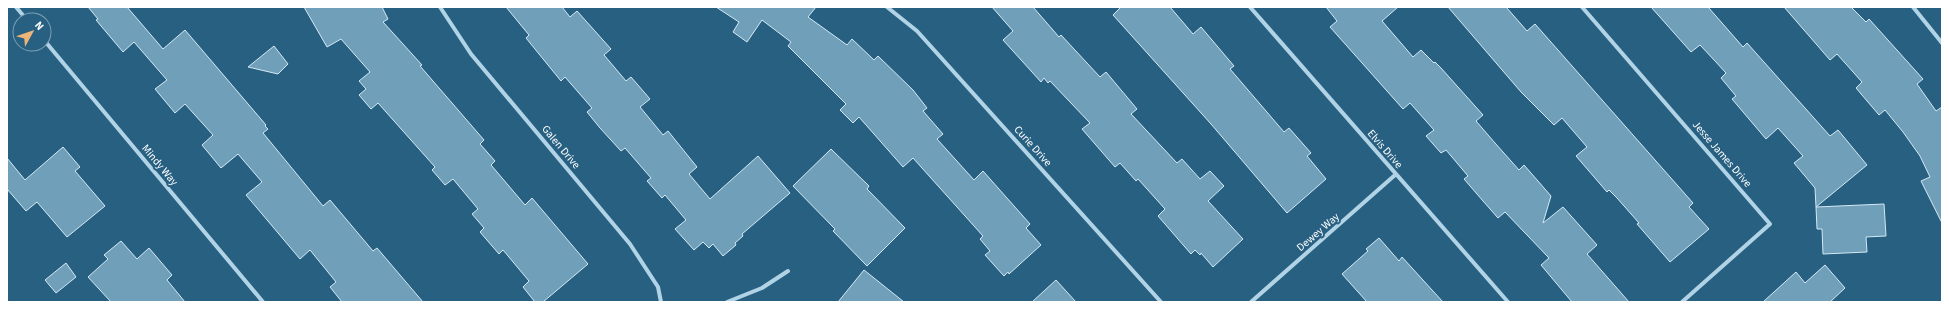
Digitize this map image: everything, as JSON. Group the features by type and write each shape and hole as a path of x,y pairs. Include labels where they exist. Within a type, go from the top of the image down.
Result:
{"street":[{"name":"Galen Drive","path":"440,7 471,54 630,244 658,287 661,302"},
{"name":"Curie Drive","path":"887,7 917,31 1161,302"},
{"name":"Elvis Drive","path":"1250,7 1395,175 1508,302"},
{"name":"Jesse James Drive","path":"1582,7 1770,224 1682,302"},
{"path":"1913,7 1942,43"},
{"name":"Mindy Way","path":"52,50 263,302"},
{"name":"Dewey Way","path":"1251,302 1395,175"},
{"path":"727,302 762,288 788,271"}],"building":[{"path":"88,7 127,7 163,49 185,30 266,125 265,126 268,129 263,133 323,206 330,200 373,251 377,248 423,302 342,302 330,287 336,282 310,250 300,259 246,195 262,182 238,154 221,168 202,145 213,135 185,104 175,113 155,89 167,80 134,42 123,52 96,20 98,19"},
{"path":"304,7 382,7 388,19 383,22 422,65 420,66 484,140 480,144 495,161 491,165 525,205 532,198 588,264 543,302 535,302 523,287 529,281 503,250 499,254 480,232 484,228 472,214 478,209 453,179 445,185 432,170 435,167 378,103 371,109 359,95 366,89 359,81 370,72 341,39 327,47"},
{"path":"506,7 562,7 570,17 577,11 611,49 604,55 626,81 631,77 650,99 640,107 663,135 668,131 697,167 689,174 710,199 758,156 790,193 742,234 743,236 735,243 736,245 723,256 713,244 709,248 703,242 694,250 675,229 686,220 665,195 662,198 647,181 651,178 625,148 621,151 600,128 587,112 592,108 565,77 561,81 526,38 529,35"},
{"path":"716,7 816,7 808,17 847,45 852,39 874,60 878,56 913,90 927,108 923,111 943,134 937,139 974,180 983,171 1030,224 1026,228 1041,245 1009,274 1008,272 1004,276 985,255 990,251 980,239 983,236 913,158 903,167 859,117 853,123 840,110 846,104 788,46 791,42 762,20 747,42 733,32 739,22"},
{"path":"992,7 1033,7 1059,37 1061,35 1100,77 1106,72 1137,109 1131,114 1177,163 1182,159 1200,179 1210,171 1224,186 1208,201 1243,239 1213,267 1201,253 1200,255 1195,250 1191,254 1158,216 1165,209 1138,179 1136,181 1120,163 1115,167 1082,129 1090,123 1050,81 1048,83 1044,78 1041,82 1003,40 1013,31"},
{"path":"1121,7 1170,7 1193,34 1201,27 1234,66 1230,69 1284,132 1289,128 1311,153 1307,156 1326,179 1287,213 1211,124 1113,15"},
{"path":"1326,7 1398,7 1382,21 1413,57 1421,50 1434,63 1435,62 1483,115 1476,121 1519,170 1524,165 1551,196 1543,223 1563,207 1597,245 1587,254 1629,302 1572,302 1541,265 1549,258 1505,212 1498,218 1464,179 1468,176 1446,150 1441,153 1426,136 1434,130 1410,103 1403,109 1330,27 1337,21"},
{"path":"1448,7 1506,7 1527,31 1535,24 1693,203 1689,207 1709,229 1670,262 1617,198 1609,190 1607,192 1576,156 1587,147 1562,118 1554,125 1521,92"},
{"path":"1651,7 1708,7 1743,47 1747,43 1830,136 1838,130 1867,165 1816,207 1815,188 1794,163 1803,156 1778,128 1766,139 1732,99 1736,96 1721,78 1726,73 1700,45 1691,52"},
{"path":"1784,7 1851,7 1866,22 1869,19 1923,79 1917,84 1936,111 1942,107 1942,223 1921,181 1930,177 1920,156 1903,132 1885,110 1879,115 1856,88 1862,82 1837,54 1830,60"},
{"path":"274,46 288,64 278,74 248,67"},
{"path":"63,147 80,167 75,171 105,206 67,237 37,202 26,211 7,189 7,158 25,180"},
{"path":"831,149 869,186 867,189 905,228 867,266 833,231 835,229 793,186"},
{"path":"1884,204 1886,236 1866,237 1867,252 1823,254 1822,229 1817,229 1816,207"},
{"path":"1379,238 1399,261 1402,257 1443,302 1367,302 1342,274 1368,251 1366,249"},
{"path":"121,241 137,259 149,248 172,275 167,280 185,302 111,302 88,277 108,259 104,255"},
{"path":"66,263 76,277 56,293 45,280"},
{"path":"1825,265 1845,288 1830,302 1763,302 1796,272 1805,283"},
{"path":"864,270 904,302 838,302"},
{"path":"1056,280 1076,302 1032,302"}]}
